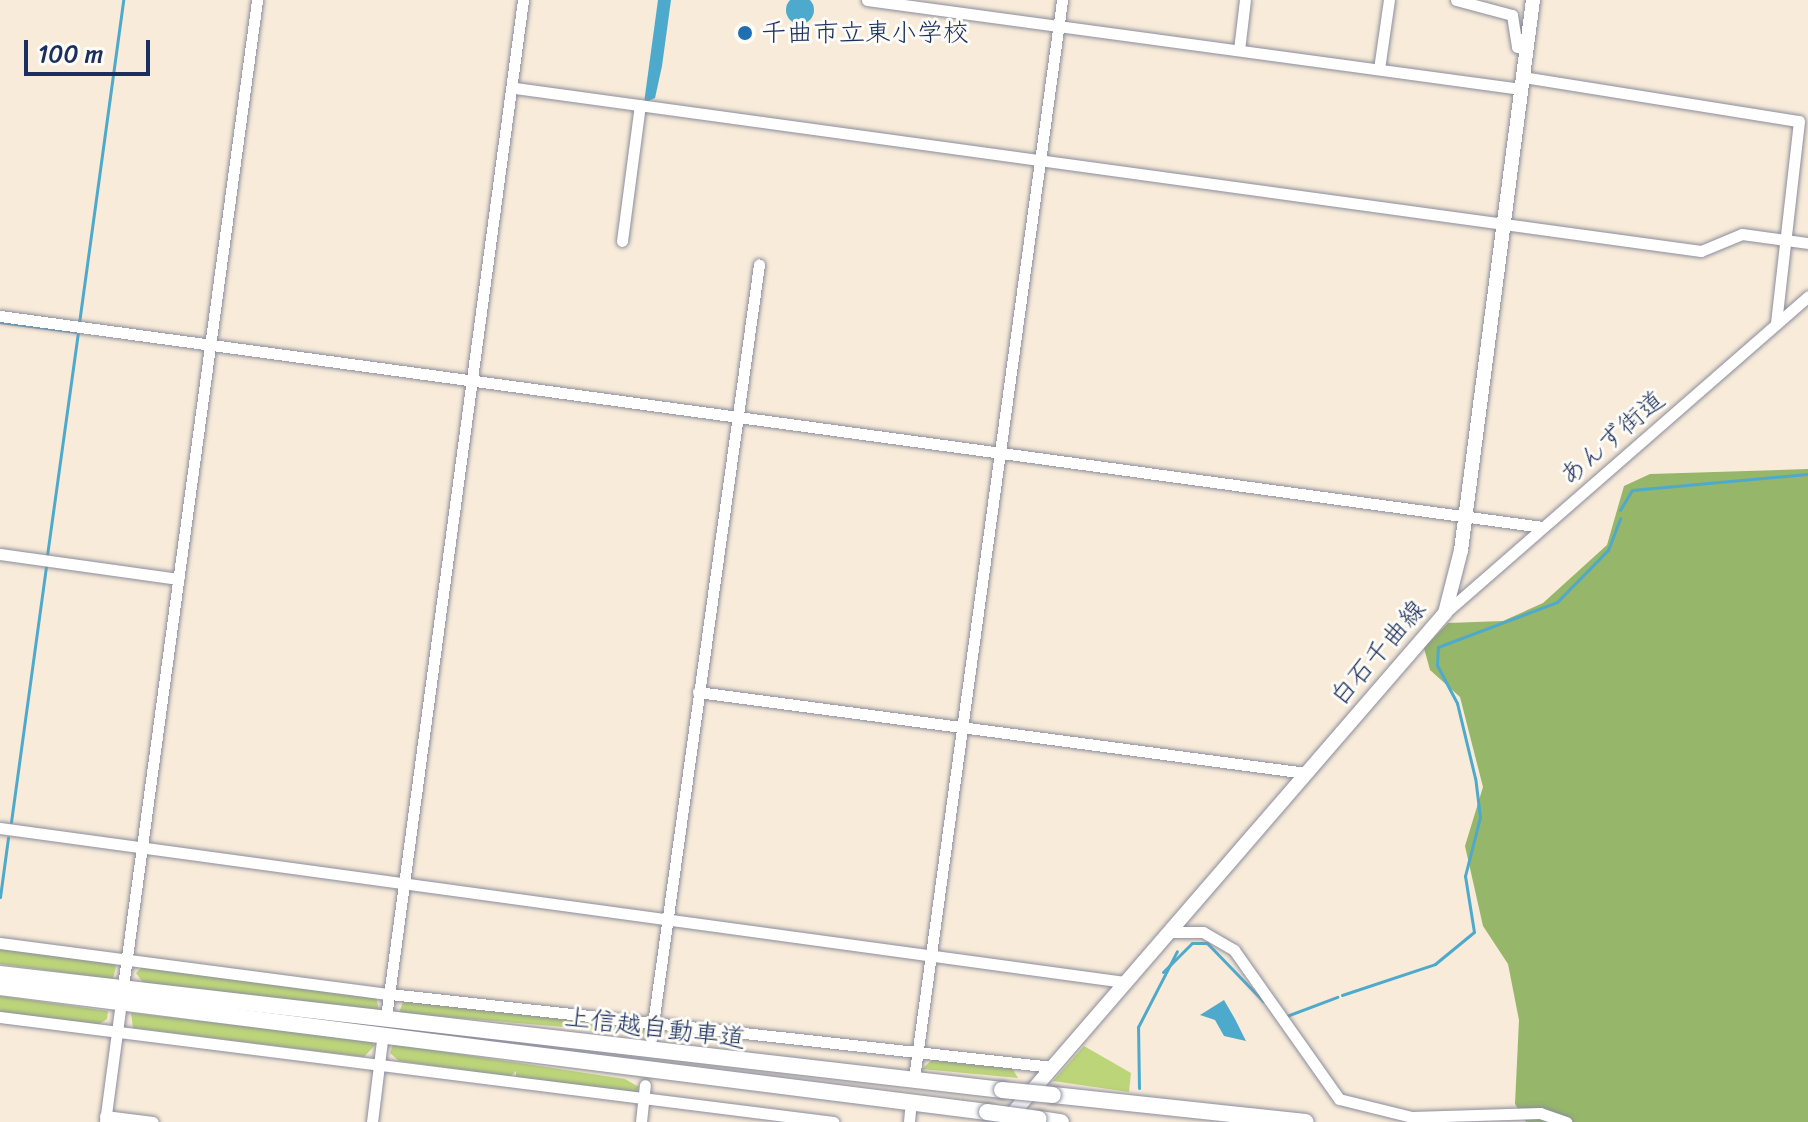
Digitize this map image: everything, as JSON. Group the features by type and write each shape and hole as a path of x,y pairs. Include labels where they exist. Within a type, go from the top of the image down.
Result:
{"highway":[{"name":"上信越自動車道","path":"0,974 1002,1090 1306,1122"},
{"name":"上信越自動車道","path":"0,987 1061,1122"}],"main road":[{"name":"白石千曲線","path":"1006,1122 1445,613 1465,516 1533,0"}],"street":[{"path":"124,979 257,0"},
{"path":"387,1010 515,88 523,0"},
{"path":"867,0 1379,69 1522,83 1799,121 1782,239 1776,324"},
{"path":"915,1071 1062,0"},
{"path":"1239,50 1245,0"},
{"path":"1379,69 1389,0"},
{"path":"1456,0 1512,15 1517,47 1526,49"},
{"path":"515,88 1701,251 1742,234 1808,243"},
{"path":"622,241 640,105"},
{"path":"651,1038 759,265"},
{"name":"あんず街道","path":"1445,613 1808,296"},
{"path":"0,316 1542,527"},
{"path":"0,554 178,579"},
{"path":"698,692 1306,773"},
{"path":"0,828 1124,982"},
{"path":"1169,932 1203,932 1234,950 1339,1099 1412,1117 1540,1113 1566,1122"},
{"path":"0,943 390,994 1052,1067"},
{"path":"120,1010 105,1119 153,1122"},
{"path":"0,1017 380,1062 643,1102 833,1122"},
{"path":"372,1122 382,1041"},
{"path":"641,1122 645,1085"}],"green space":[{"path":"1808,469 1808,1122 1526,1122 1515,1104 1519,1020 1508,964 1483,926 1465,846 1483,787 1460,697 1430,670 1424,648 1448,623 1503,621 1543,603 1607,545 1624,486 1650,474"},
{"path":"0,946 110,960 116,966 113,979 0,964"},
{"path":"145,964 376,996 379,1011 144,984 136,973"},
{"path":"0,996 108,1011 107,1019 98,1025 0,1014"},
{"path":"404,999 646,1025 648,1034 399,1013"},
{"path":"131,1013 372,1041 374,1046 364,1057 133,1028"},
{"path":"393,1044 625,1079 639,1087 633,1097 516,1079 516,1071 510,1077 399,1061 390,1053"},
{"path":"1084,1046 1131,1073 1129,1092 1053,1081"},
{"path":"934,1058 1010,1065 1018,1078 922,1069"}],"water":[{"path":"800,-4 810,0 814,10 810,20 800,24 790,20 786,10 790,0"},
{"path":"658,0 671,0 655,98 644,103"},
{"path":"1224,1000 1246,1041 1224,1036 1215,1020 1200,1015"}],"waterway":[{"path":"79,323 123,0"},
{"path":"0,322 78,332 47,556"},
{"path":"1620,510 1632,490 1808,474"},
{"path":"1342,995 1435,964 1474,932 1465,876 1480,817 1475,778 1457,703 1437,665 1438,647 1557,602 1608,550 1620,518"},
{"path":"11,822 46,565"},
{"path":"0,897 8,838"},
{"path":"1163,972 1192,943 1207,943 1263,1001"},
{"path":"1139,1088 1138,1027 1177,951"},
{"path":"1284,1017 1337,997"}],"place":[{"name":"千曲市立東小学校","path":"745,33"}]}
